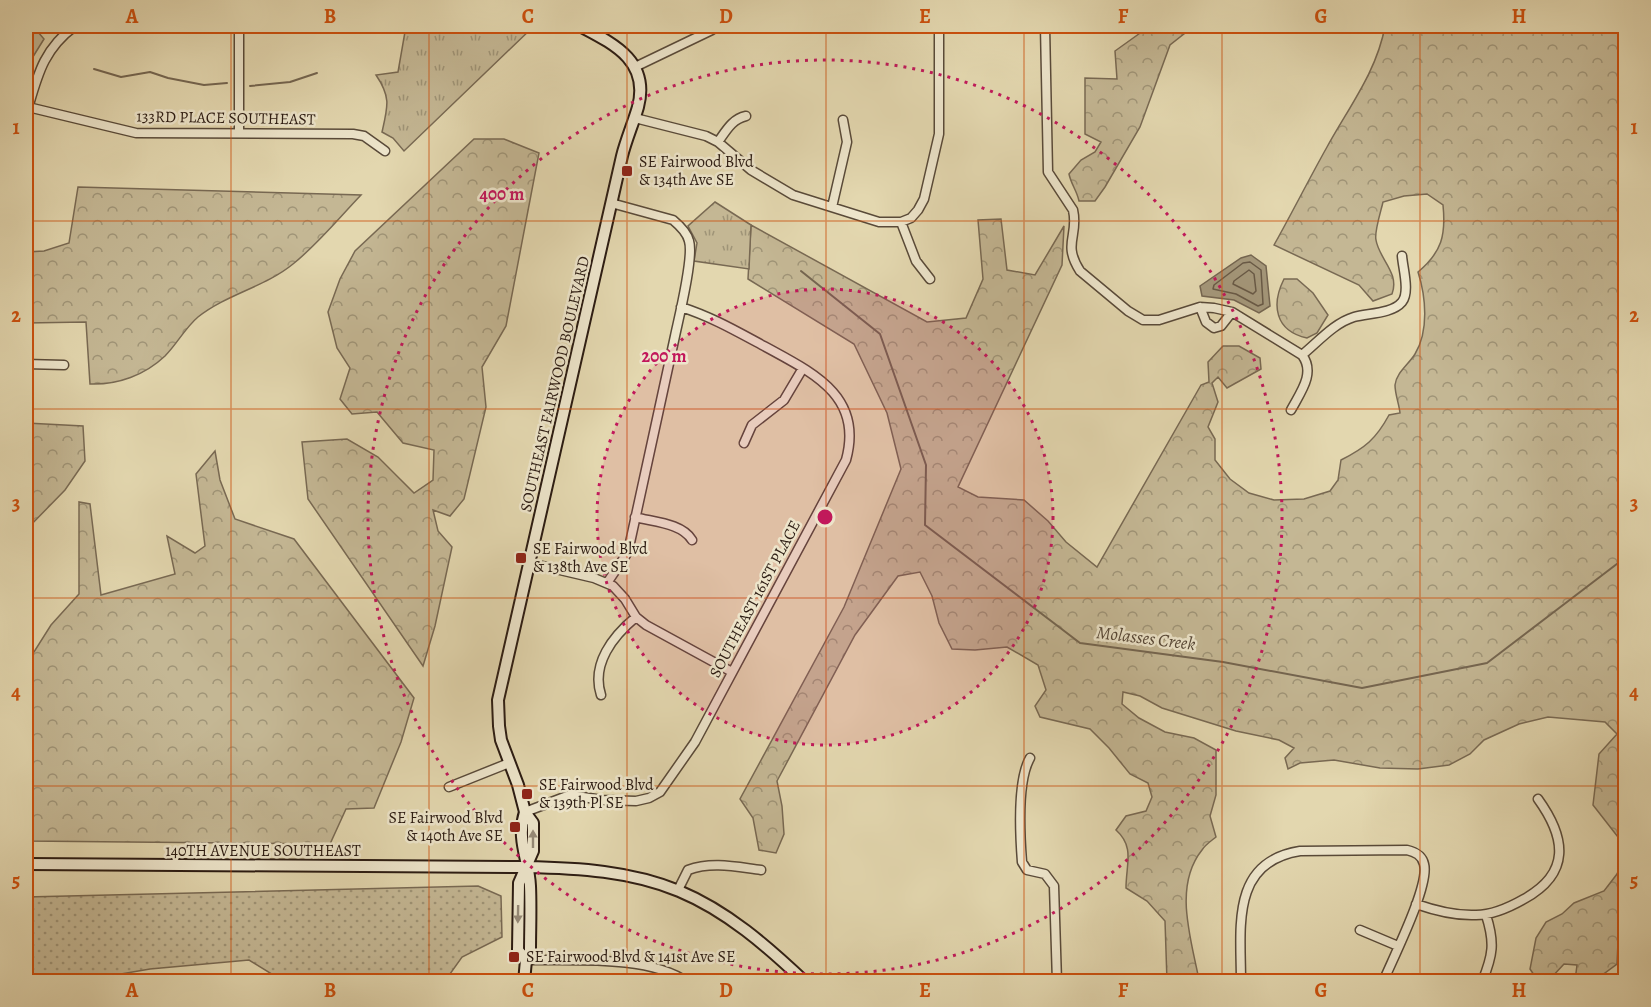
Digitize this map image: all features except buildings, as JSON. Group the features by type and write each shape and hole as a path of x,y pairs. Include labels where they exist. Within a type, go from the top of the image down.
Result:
{"street":[{"path":"27,111 39,69 61,36 75,26"},
{"path":"239,26 239,133"},
{"path":"580,26 615,45 628,56 636,67 717,26"},
{"path":"635,118 706,136 718,142 751,170 793,195 879,222 901,222 911,218 924,199 939,134 939,26"},
{"path":"1045,26 1048,172 1073,210 1075,217 1070,246 1080,271 1143,320 1159,320 1200,307 1214,308 1232,312 1302,355 1309,365 1309,371 1291,410"},
{"name":"SOUTHEAST FAIRWOOD BOULEVARD","path":"524,981 526,960 518,950 519,883 533,851 533,823 525,813 498,726 498,700 622,156 635,118 640,95 636,67"},
{"name":"133RD PLACE SOUTHEAST","path":"27,111 136,133 353,134 364,136 385,151"},
{"path":"718,142 732,122 746,116"},
{"path":"832,207 847,142 843,120"},
{"path":"607,583 628,552 681,307 690,251 686,234 673,220 611,203"},
{"path":"901,222 916,261 930,279"},
{"path":"1302,355 1344,321 1397,306 1405,294 1402,256"},
{"path":"681,307 710,316 804,368 784,400 752,425 744,443"},
{"path":"1200,307 1206,322 1214,328 1221,326 1232,312"},
{"path":"26,364 64,365"},
{"name":"SOUTHEAST 161ST PLACE","path":"525,813 570,795 603,800 636,801 649,798 660,792 694,742 846,460 850,440 845,411 825,383 804,368"},
{"path":"636,517 678,528 689,534 692,540"},
{"path":"530,563 607,583 620,593 636,617 646,625 732,672"},
{"path":"601,695 597,684 606,651 619,631 636,617"},
{"path":"1030,758 1021,788 1022,862 1027,870 1045,874 1054,886 1057,981"},
{"path":"449,787 509,763"},
{"path":"1416,904 1450,913 1486,915 1536,893 1557,868 1560,857 1559,837 1550,815 1538,799"},
{"path":"1241,981 1242,908 1246,892 1255,876 1268,863 1290,853 1407,850 1422,858 1425,867 1421,891 1383,981"},
{"name":"140TH AVENUE SOUTHEAST","path":"26,864 526,867 612,873 678,890 734,921 805,981"},
{"path":"678,890 688,870 698,866 712,865 761,870"},
{"path":"1482,981 1492,953 1491,934 1486,915"},
{"path":"1360,930 1398,946"},
{"path":"526,960 639,963 678,975 687,981"}],"green space":[{"path":"26,26 33,26 44,39 26,68"},
{"path":"406,26 534,26 404,151 393,138 382,132 387,102 376,75 398,72"},
{"path":"1150,26 1194,26 1170,45 1140,127 1105,187 1095,201 1079,201 1069,174 1081,160 1095,152 1101,142 1085,134 1085,78 1117,79 1115,51"},
{"path":"1385,26 1625,26 1626,928 1618,942 1617,964 1594,981 1575,981 1577,965 1564,964 1550,979 1538,981 1530,969 1536,938 1546,922 1562,914 1574,903 1604,891 1617,874 1624,857 1625,846 1593,805 1599,754 1617,734 1605,722 1548,717 1519,724 1484,740 1470,754 1449,765 1418,769 1380,768 1334,760 1300,763 1288,769 1285,758 1294,748 1279,740 1236,731 1162,708 1140,696 1123,692 1122,704 1139,718 1165,732 1194,738 1216,750 1216,795 1210,816 1216,837 1203,848 1193,864 1186,894 1188,927 1198,975 1196,981 1167,981 1165,921 1147,901 1126,888 1128,849 1122,836 1116,830 1126,816 1146,811 1152,797 1148,783 1130,774 1090,729 1040,717 1035,706 1046,690 1038,665 1007,647 975,650 952,649 939,623 932,596 920,572 898,576 855,635 777,781 784,834 776,853 759,850 753,818 740,799 844,607 901,469 887,413 854,344 748,279 751,225 927,322 966,318 983,279 978,220 1001,219 1007,270 1035,275 1064,226 1062,265 958,487 978,497 1024,500 1048,521 1066,542 1097,567 1201,385 1209,382 1208,362 1223,346 1239,346 1260,358 1261,369 1227,388 1218,377 1212,383 1218,402 1208,427 1215,439 1215,460 1230,479 1249,493 1274,500 1304,499 1330,491 1338,480 1341,460 1369,442 1389,415 1400,413 1395,388 1396,381 1415,354 1424,325 1423,292 1418,272 1426,265 1441,242 1444,225 1443,205 1427,194 1404,196 1383,202 1376,240 1391,273 1394,286 1392,294 1373,301 1359,285 1274,245 1369,74"},
{"path":"474,139 504,139 539,153 506,326 482,367 486,407 464,499 450,516 433,510 438,531 452,547 435,626 423,666 308,499 302,442 347,439 378,457 414,493 433,480 434,450 403,443 377,412 352,414 340,399 350,368 337,348 328,312 340,279 355,251"},
{"path":"78,187 361,195 293,264 270,279 221,302 198,317 165,356 149,369 121,381 90,384 86,322 26,323 26,252 44,251 69,243"},
{"path":"715,202 751,225 749,269 694,261 697,243 688,226"},
{"path":"1284,279 1297,279 1313,293 1328,315 1317,333 1307,338 1296,335 1288,329 1279,316 1278,298"},
{"path":"26,423 83,426 85,461 65,490 26,530"},
{"path":"215,451 220,480 235,519 294,539 414,698 401,742 374,808 346,809 330,844 26,841 26,657 34,652 51,625 79,594 79,502 90,504 101,595 175,574 167,536 195,553 205,546 196,474"},
{"path":"478,886 501,896 502,937 462,957 445,981 283,981 249,960 150,969 80,981 26,981 26,897"}],"water":[{"path":"1251,255 1266,266 1270,306 1259,313 1234,300 1202,296 1200,286 1241,258"}],"waterway":[{"name":"Molasses Creek","path":"26,49 30,50"},
{"name":"Molasses Creek","path":"94,69 121,77 150,72 204,85 227,83"},
{"name":"Molasses Creek","path":"250,86 290,82 317,73"},
{"name":"Molasses Creek","path":"801,271 880,334 926,465 925,525 1080,643 1223,662 1362,688 1487,663 1626,557"}],"place":[{"name":"SE Fairwood Blvd & 134th Ave SE","path":"627,171"},
{"name":"SE Fairwood Blvd & 138th Ave SE","path":"521,558"},
{"name":"SE Fairwood Blvd & 139th Pl SE","path":"527,794"},
{"name":"SE Fairwood Blvd & 140th Ave SE","path":"515,827"},
{"name":"SE Fairwood Blvd & 141st Ave SE","path":"514,957"}]}
